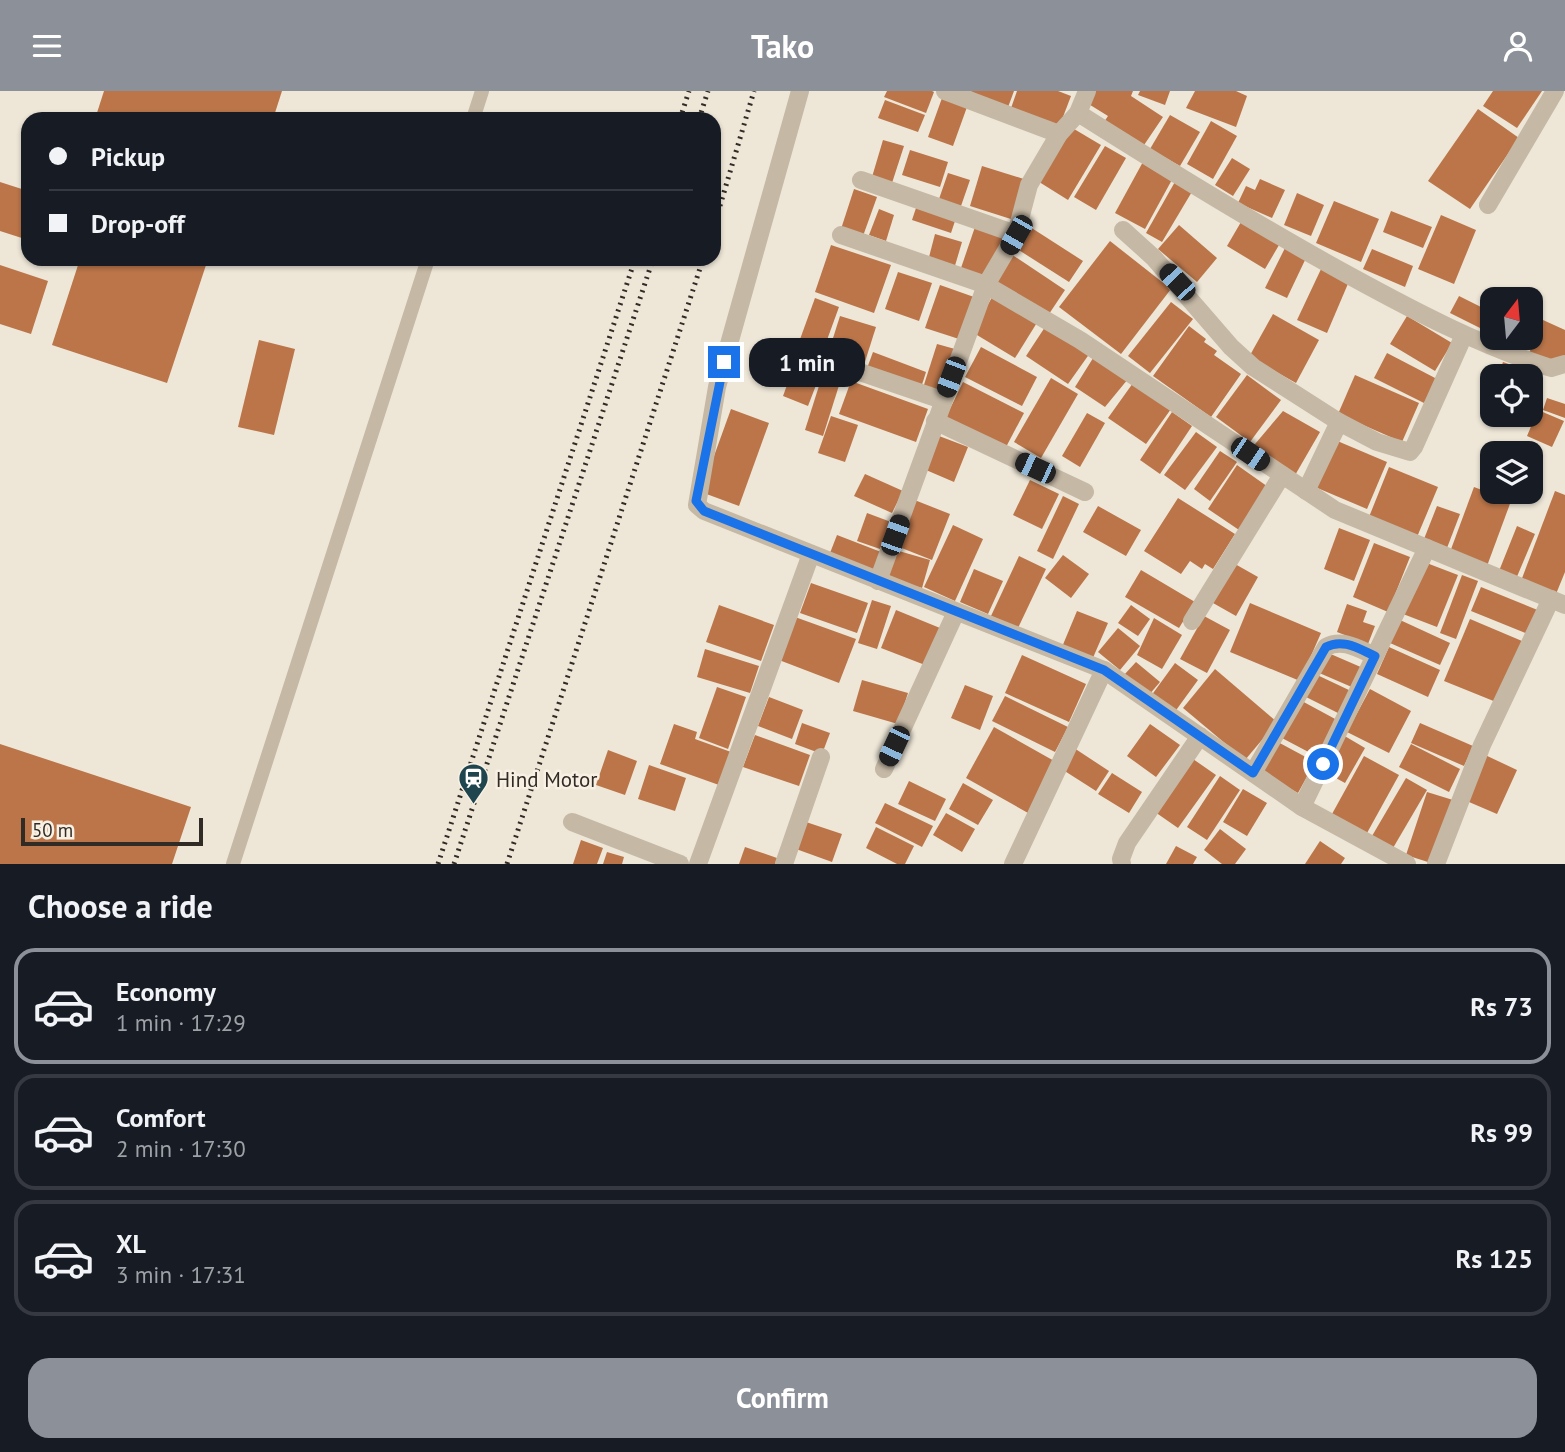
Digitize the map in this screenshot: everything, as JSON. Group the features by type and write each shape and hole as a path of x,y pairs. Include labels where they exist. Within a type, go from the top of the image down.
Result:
{"street":[{"path":"800,91 717,387 696,501 704,511 1104,670 1302,807 1407,864"},
{"path":"945,91 1059,134"},
{"path":"878,581 986,285 1016,235 1029,185 1059,134 1078,113 1087,91"},
{"path":"1488,205 1555,91"},
{"path":"1078,113 1294,245 1464,335 1551,368 1565,365"},
{"path":"861,180 1016,235"},
{"path":"1123,230 1154,258 1231,347 1252,367 1339,422 1395,449 1410,451 1419,437 1464,335"},
{"path":"841,235 986,285 1080,340 1335,510 1558,602 1482,745 1436,864"},
{"path":"798,351 942,400"},
{"path":"935,421 1085,492"},
{"path":"1306,491 1339,422"},
{"path":"1192,621 1282,475"},
{"path":"1302,807 1427,548"},
{"path":"698,864 811,554"},
{"path":"884,769 956,612"},
{"path":"1253,773 1326,647 1334,643 1348,644 1375,656"},
{"path":"1013,864 1104,670"},
{"path":"1120,862 1127,843 1200,736"},
{"path":"784,864 821,757"},
{"path":"572,822 680,864"}],"lane":[{"path":"475,112 482,91"},
{"path":"233,864 426,266"}],"building":[{"path":"104,91 282,91 275,112 97,112"},
{"path":"887,91 934,92 926,113 884,97"},
{"path":"970,91 1014,91 1007,110"},
{"path":"1017,91 1058,91 1071,96 1058,130 1010,111"},
{"path":"1092,91 1133,91 1131,96 1163,117 1142,148 1104,122 1108,116 1087,103"},
{"path":"1140,91 1170,91 1165,105 1138,95"},
{"path":"1195,91 1236,91 1247,96 1236,127 1186,108"},
{"path":"1493,91 1542,91 1517,128 1483,106"},
{"path":"942,98 967,107 953,146 928,137"},
{"path":"885,100 925,115 918,132 878,118"},
{"path":"1478,109 1519,138 1470,209 1428,181"},
{"path":"1170,115 1200,132 1180,166 1150,149"},
{"path":"1211,121 1237,136 1213,179 1187,164"},
{"path":"1069,126 1101,145 1068,200 1036,180"},
{"path":"883,140 904,146 892,183 872,177"},
{"path":"1105,146 1126,158 1096,210 1074,197"},
{"path":"910,150 948,162 940,187 902,175"},
{"path":"1232,158 1250,169 1233,196 1215,185"},
{"path":"1144,160 1174,176 1145,229 1115,213"},
{"path":"982,166 1027,180 1014,220 970,206"},
{"path":"948,173 970,180 961,206 939,199"},
{"path":"1260,179 1285,190 1272,218 1238,203 1246,186 1255,190"},
{"path":"1176,180 1193,190 1162,242 1146,233"},
{"path":"0,182 21,189 21,238 0,231"},
{"path":"854,189 877,197 863,236 841,229"},
{"path":"1297,193 1324,205 1311,236 1284,225"},
{"path":"1334,201 1379,219 1361,262 1316,243"},
{"path":"917,205 956,218 951,233 912,220"},
{"path":"879,209 894,215 886,241 869,235"},
{"path":"1391,211 1432,227 1423,248 1383,232"},
{"path":"1441,215 1476,230 1454,284 1418,269"},
{"path":"1241,222 1279,245 1265,269 1227,246"},
{"path":"976,224 1004,234 989,277 961,268"},
{"path":"1027,225 1083,261 1069,282 1014,247"},
{"path":"1179,225 1217,258 1197,282 1158,249"},
{"path":"935,234 962,242 954,269 928,261"},
{"path":"1110,241 1171,289 1121,354 1059,307"},
{"path":"831,245 891,265 874,313 815,292"},
{"path":"1285,248 1306,258 1287,298 1265,288"},
{"path":"1372,249 1413,266 1405,287 1363,269"},
{"path":"1011,254 1065,290 1047,317 993,282"},
{"path":"0,265 48,281 31,334 0,324"},
{"path":"78,266 206,266 167,383 52,345"},
{"path":"1322,267 1350,279 1327,333 1297,320"},
{"path":"898,272 932,283 919,321 885,309"},
{"path":"940,285 974,297 959,339 925,328"},
{"path":"994,294 1038,321 1015,358 972,332"},
{"path":"1459,296 1480,306 1480,328 1450,313"},
{"path":"815,298 839,307 823,351 799,342"},
{"path":"1171,302 1193,319 1150,373 1128,356"},
{"path":"1273,314 1319,340 1296,383 1249,357"},
{"path":"840,316 876,327 863,368 827,357"},
{"path":"1407,316 1452,343 1435,371 1390,344"},
{"path":"1544,320 1565,330 1565,357 1561,367 1529,353 1530,350 1544,350"},
{"path":"1047,324 1090,353 1068,384 1026,356"},
{"path":"1189,326 1217,351 1214,355 1241,374 1211,417 1153,376"},
{"path":"259,340 295,349 274,435 238,427"},
{"path":"937,344 955,349 939,397 922,391"},
{"path":"981,347 1037,377 1022,406 965,377"},
{"path":"873,352 926,372 920,391 866,371"},
{"path":"1387,353 1437,379 1424,403 1374,378"},
{"path":"1095,355 1128,379 1105,407 1075,387"},
{"path":"797,358 823,367 808,406 783,396"},
{"path":"824,370 842,376 823,436 805,430"},
{"path":"1247,375 1281,400 1250,442 1216,417"},
{"path":"1355,375 1419,403 1402,442 1338,414"},
{"path":"1051,378 1078,394 1041,458 1014,442"},
{"path":"851,381 928,409 916,442 839,414"},
{"path":"963,382 1024,413 1005,449 945,419"},
{"path":"1133,383 1171,409 1146,444 1108,418"},
{"path":"1547,398 1565,404 1565,418 1543,410"},
{"path":"731,409 769,423 739,506 701,492"},
{"path":"1283,411 1320,432 1294,477 1250,450"},
{"path":"1172,412 1192,426 1160,474 1140,460"},
{"path":"1543,412 1564,421 1552,447 1527,436 1531,427 1543,427"},
{"path":"1087,413 1105,423 1080,467 1062,456"},
{"path":"831,416 858,425 845,462 818,453"},
{"path":"1196,432 1217,447 1185,490 1164,475"},
{"path":"939,436 968,447 954,482 926,470"},
{"path":"1335,440 1387,462 1367,509 1315,487"},
{"path":"1220,451 1237,462 1210,501 1194,489"},
{"path":"1237,465 1271,489 1242,532 1208,509"},
{"path":"1389,467 1438,487 1417,537 1369,517"},
{"path":"865,474 903,491 892,513 854,496"},
{"path":"1030,480 1059,494 1042,529 1013,515"},
{"path":"1474,487 1480,489 1480,504 1510,504 1487,566 1450,552"},
{"path":"1555,491 1565,495 1565,572 1556,594 1521,581"},
{"path":"1063,496 1079,504 1053,559 1037,551"},
{"path":"1178,498 1235,534 1213,569 1205,564 1202,569 1190,561 1181,574 1144,551"},
{"path":"912,499 950,514 932,560 894,545"},
{"path":"1098,506 1141,530 1126,556 1083,532"},
{"path":"1437,506 1460,514 1447,548 1424,539"},
{"path":"867,513 891,522 880,549 857,541"},
{"path":"953,525 983,539 955,601 924,587"},
{"path":"1517,526 1535,534 1516,579 1499,571"},
{"path":"1339,528 1370,540 1354,581 1324,569"},
{"path":"837,535 881,552 874,570 830,553"},
{"path":"1374,543 1410,557 1388,612 1353,597"},
{"path":"892,549 930,560 922,588 884,577"},
{"path":"1063,555 1089,574 1071,598 1045,578"},
{"path":"1019,556 1046,569 1018,628 991,616"},
{"path":"1424,562 1458,575 1437,627 1403,614"},
{"path":"1235,564 1258,577 1236,616 1213,603"},
{"path":"974,569 1003,581 988,614 960,602"},
{"path":"1141,570 1195,602 1179,628 1125,597"},
{"path":"1462,575 1478,581 1456,639 1440,633"},
{"path":"811,583 868,603 857,633 800,613"},
{"path":"1481,587 1540,611 1530,635 1471,611"},
{"path":"872,600 891,606 877,649 858,643"},
{"path":"1250,603 1321,633 1300,681 1230,652"},
{"path":"1347,604 1367,611 1363,622 1375,626 1368,644 1337,632"},
{"path":"719,605 774,625 761,661 706,642"},
{"path":"1131,605 1150,619 1138,636 1118,623"},
{"path":"896,610 940,628 925,665 881,648"},
{"path":"1077,611 1108,623 1092,660 1062,647"},
{"path":"1204,616 1230,630 1207,673 1180,659"},
{"path":"795,617 856,639 839,683 779,660"},
{"path":"1154,618 1182,635 1162,669 1137,655"},
{"path":"1470,619 1522,641 1496,702 1444,681"},
{"path":"1400,620 1450,643 1440,665 1390,643"},
{"path":"1118,628 1140,646 1120,670 1098,652"},
{"path":"1389,647 1440,670 1428,697 1377,674"},
{"path":"705,649 759,666 750,693 697,677"},
{"path":"1326,652 1363,668 1354,688 1317,672"},
{"path":"1022,655 1086,684 1069,722 1005,693"},
{"path":"1136,662 1160,682 1148,696 1124,675"},
{"path":"1175,663 1198,680 1174,713 1151,696"},
{"path":"1215,669 1277,722 1245,760 1183,708"},
{"path":"1315,674 1351,691 1340,714 1304,696"},
{"path":"862,680 908,693 898,724 853,711"},
{"path":"965,685 993,696 980,730 951,718"},
{"path":"717,687 746,697 728,749 699,738"},
{"path":"1370,689 1411,711 1389,753 1347,732"},
{"path":"1005,696 1068,727 1055,752 992,721"},
{"path":"769,697 803,710 792,739 758,726"},
{"path":"1300,700 1337,720 1318,757 1280,737"},
{"path":"802,723 830,733 822,754 795,744"},
{"path":"1420,723 1473,746 1464,766 1411,743"},
{"path":"674,724 697,732 695,739 731,752 719,785 660,764"},
{"path":"1150,724 1180,745 1156,777 1127,756"},
{"path":"994,727 1056,762 1028,813 966,778"},
{"path":"755,735 810,755 799,786 743,767"},
{"path":"1343,735 1365,748 1345,783 1323,771"},
{"path":"1276,741 1315,762 1298,793 1259,772"},
{"path":"0,744 191,807 172,864 0,864"},
{"path":"1411,744 1460,769 1449,792 1399,767"},
{"path":"1074,748 1109,771 1096,791 1060,768"},
{"path":"608,750 637,761 625,795 596,785"},
{"path":"1483,754 1517,770 1497,814 1462,799"},
{"path":"1364,756 1399,775 1367,833 1332,814"},
{"path":"1193,759 1216,775 1178,828 1155,812"},
{"path":"649,765 686,778 675,811 638,799"},
{"path":"1112,773 1142,792 1129,813 1098,794"},
{"path":"1220,776 1240,790 1207,840 1187,827"},
{"path":"1406,778 1427,790 1393,848 1372,836"},
{"path":"909,781 946,799 935,821 898,804"},
{"path":"963,783 993,800 978,825 949,809"},
{"path":"1243,789 1267,803 1247,836 1223,822"},
{"path":"1427,792 1453,800 1431,863 1406,855"},
{"path":"885,803 933,826 922,847 875,823"},
{"path":"946,813 975,829 962,852 933,835"},
{"path":"806,822 842,834 832,862 796,849"},
{"path":"876,827 914,846 905,864 897,864 866,848"},
{"path":"1220,829 1246,849 1235,864 1222,864 1204,850"},
{"path":"581,840 603,848 597,864 573,864"},
{"path":"1320,841 1345,858 1341,864 1305,864"},
{"path":"1176,846 1197,857 1193,864 1166,864"},
{"path":"745,847 777,858 775,864 739,864"},
{"path":"607,852 624,857 622,864 603,864"}],"railway":[{"path":"682,112 689,91"},
{"path":"701,112 708,91"},
{"path":"721,202 754,91"},
{"path":"438,864 633,266"},
{"path":"454,864 651,266"},
{"path":"507,864 701,266"}],"place":[{"name":"Hind Motor","path":"473,806"}],"route":[{"path":"724,362 696,501 704,511 1104,670 1253,773 1326,647 1334,643 1348,644 1375,656 1323,764"}]}
